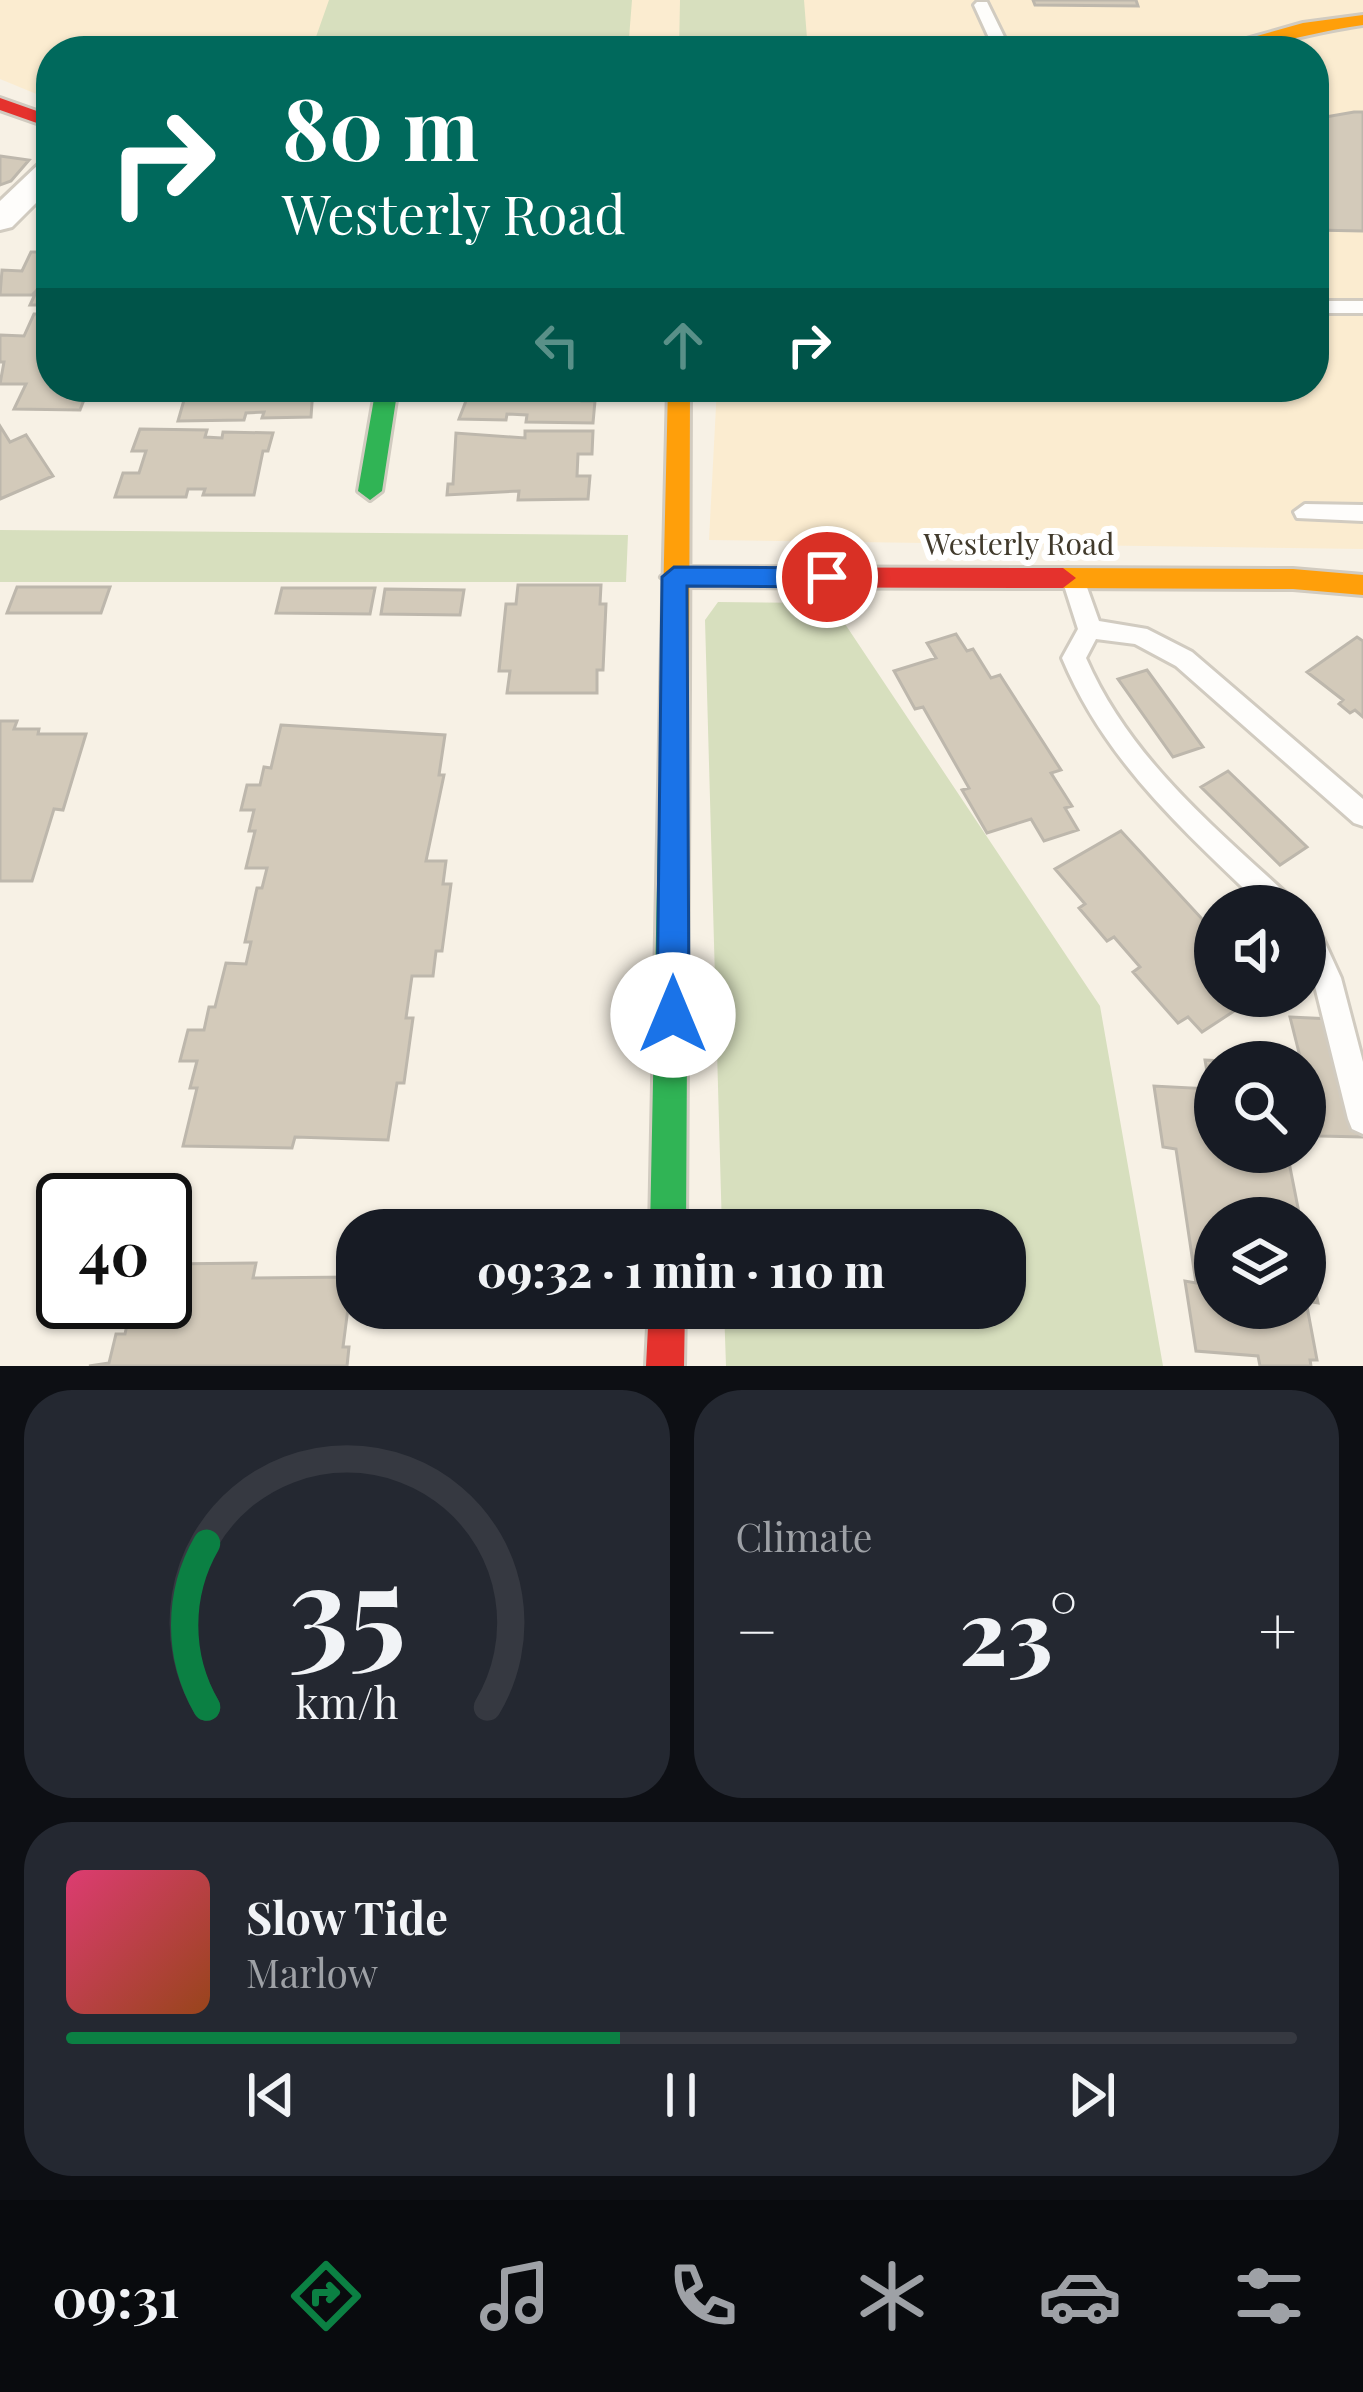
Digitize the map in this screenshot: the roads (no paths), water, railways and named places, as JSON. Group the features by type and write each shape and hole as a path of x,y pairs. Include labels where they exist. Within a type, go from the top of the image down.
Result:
{"street":[{"path":"1272,36 1363,20"},
{"path":"0,104 36,117"},
{"path":"0,220 36,185"},
{"path":"370,490 385,402"},
{"path":"668,1209 679,402"},
{"name":"Westerly Road","path":"674,577 1293,579 1363,585"},
{"path":"665,1366 666,1329"}],"lane":[{"path":"982,5 997,36"},
{"path":"1329,303 1363,307"},
{"path":"1305,512 1363,513"},
{"path":"1073,579 1090,629 1075,658 1088,700 1168,796 1259,885"},
{"path":"1090,629 1139,634 1184,659 1363,814"},
{"path":"1326,976 1363,1119"}]}
